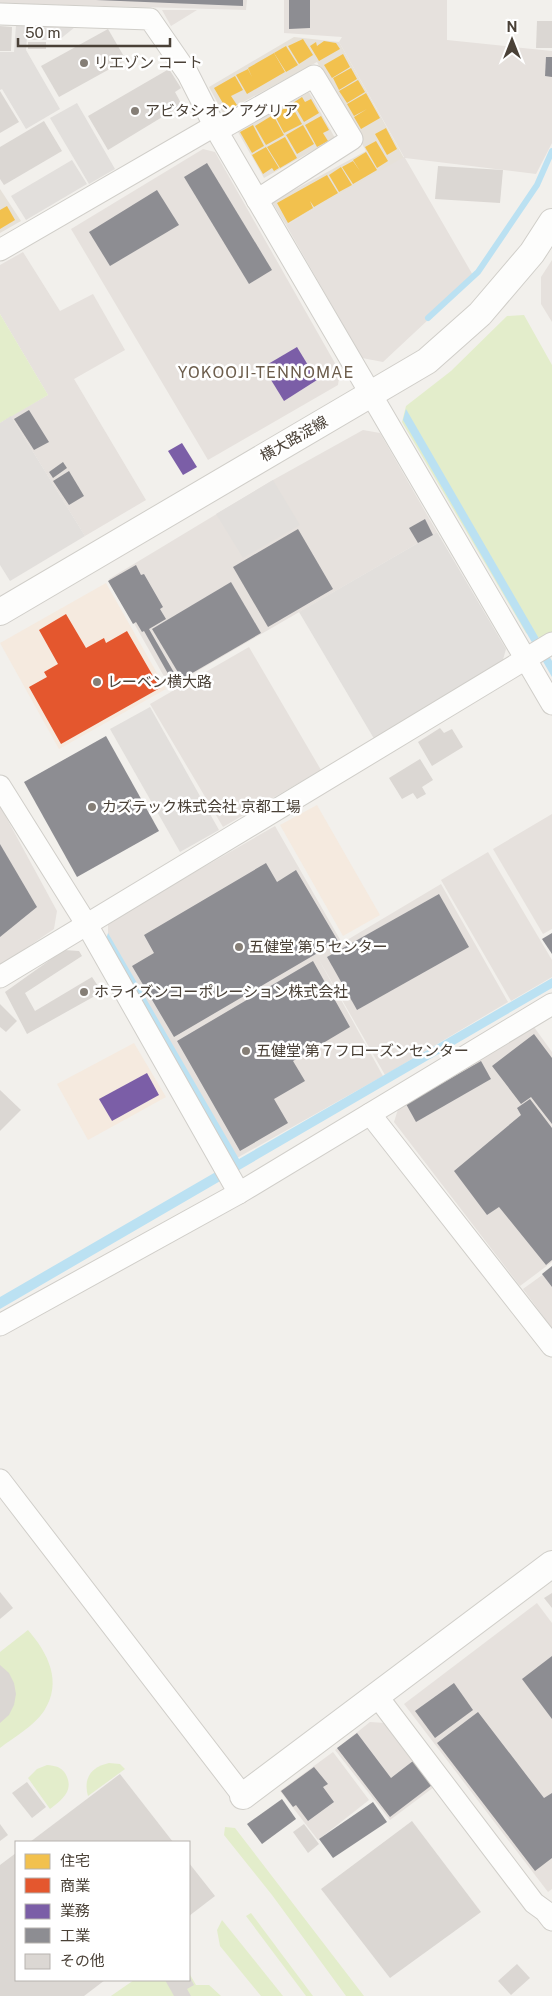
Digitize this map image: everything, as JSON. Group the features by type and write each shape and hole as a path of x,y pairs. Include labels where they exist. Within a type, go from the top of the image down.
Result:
{"street":[{"path":"0,14 150,19 188,74 215,128 552,704"},
{"path":"0,250 215,128 314,76 352,139 257,200"},
{"name":"横大路淀線","path":"0,612 427,361 480,314 532,253 552,222"},
{"path":"0,977 552,644"},
{"path":"0,786 87,924 236,1190"},
{"path":"0,1325 370,1114 552,1004"},
{"path":"370,1114 552,1346"},
{"path":"0,1480 243,1796 552,1564"},
{"path":"377,1696 534,1903 550,1912"}],"shaded area":[{"path":"0,0 247,0 246,10 0,3"},
{"path":"284,0 447,0 447,40 552,51 552,143 536,174 405,158 474,277 383,362 362,358 286,225 404,157 339,42 342,37 284,33"},
{"path":"162,10 197,10 171,26"},
{"path":"16,25 28,25 26,50 60,109 26,129 2,89 0,90 0,52 14,52"},
{"path":"30,25 75,27 59,40 29,40"},
{"path":"294,37 339,42 404,158 286,225 272,202 366,151 317,62 223,113 209,87"},
{"path":"309,92 335,138 264,178 238,132"},
{"path":"77,103 115,169 89,184 50,118"},
{"path":"203,149 215,152 340,372 338,385 208,460 71,229"},
{"path":"72,160 87,184 26,220 11,196"},
{"path":"0,189 21,221 0,233"},
{"path":"23,252 60,311 93,294 125,350 74,379 146,500 85,536 11,416 48,395 0,314 0,265"},
{"path":"552,260 552,322 541,304 541,277"},
{"path":"11,416 85,536 10,581 0,565 0,423"},
{"path":"363,430 380,433 437,532 170,687 109,579 273,480"},
{"path":"273,480 300,525 243,558 216,514"},
{"path":"437,532 506,649 501,667 376,742 299,612"},
{"name":"レーベン横大路","path":"106,583 166,689 59,749 0,643"},
{"path":"249,647 321,770 223,827 150,704"},
{"path":"150,707 219,830 180,852 110,729"},
{"path":"317,805 380,915 343,936 280,825"},
{"path":"0,806 57,911 54,929 0,966"},
{"path":"552,814 552,929 543,934 493,849"},
{"path":"275,826 342,943 441,884 508,1002 385,1075 318,958 383,1076 237,1158 108,936 108,922"},
{"path":"488,852 552,960 552,977 511,1001 441,880"},
{"path":"534,1027 552,1052 552,1262 520,1286 394,1122 399,1106"},
{"path":"134,1043 166,1097 88,1140 57,1084"},
{"path":"552,1268 552,1328 523,1289"},
{"path":"537,1603 552,1623 552,1889 548,1892 404,1704"},
{"path":"370,1722 386,1723 434,1787 390,1820 335,1750"},
{"path":"333,1752 369,1800 318,1840 280,1791"}],"green space":[{"path":"0,314 48,395 0,423"},
{"path":"524,315 552,365 552,633 543,639 526,633 402,422 406,406 451,371 507,316"},
{"path":"28,1630 42,1648 51,1668 53,1679 50,1700 40,1716 0,1748 0,1652"},
{"path":"109,1763 120,1764 125,1769 88,1796 87,1784 90,1774 97,1767"},
{"path":"47,1765 61,1769 65,1773 69,1784 63,1798 50,1809 28,1778 37,1769"},
{"path":"225,1827 235,1828 364,1996 346,1996 272,1895 224,1835"},
{"path":"251,1913 313,1996 306,1996 246,1916"},
{"path":"222,1920 283,1996 261,1996 220,1946 217,1930"},
{"path":"190,1975 196,1985 209,1985 221,1996 111,1996 133,1981 190,1981"}],"water":[{"path":"406,409 552,661 552,677 403,420"},
{"path":"108,933 239,1159 552,978 552,988 0,1309 0,1297 233,1162 105,942"}],"building: 住宅":[{"path":"303,39 313,55 299,64 288,46"},
{"path":"324,41 336,43 340,49 319,61 310,46 316,42 317,46"},
{"path":"286,46 298,65 286,72 274,53"},
{"path":"274,53 285,72 247,94 236,75 248,69 252,77 248,68"},
{"path":"343,54 350,67 332,78 324,65"},
{"path":"351,68 357,79 339,90 333,78"},
{"path":"235,76 243,90 231,96 237,105 227,110 214,88"},
{"path":"358,80 365,92 347,103 339,91"},
{"path":"366,93 380,118 361,129 354,117 367,109 354,116 347,104"},
{"path":"302,97 305,102 311,99 319,113 304,122 293,103"},
{"path":"291,105 302,124 284,133 274,114"},
{"path":"273,115 284,135 266,145 255,126"},
{"path":"321,116 329,130 323,133 328,141 317,147 305,125"},
{"path":"253,125 264,146 252,153 240,132"},
{"path":"303,125 314,144 297,154 286,135"},
{"path":"386,128 397,149 387,155 375,134"},
{"path":"285,137 297,158 280,168 267,147"},
{"path":"376,141 388,161 377,168 365,147"},
{"path":"266,147 279,168 274,171 272,168 263,174 252,155"},
{"path":"366,152 377,170 353,184 342,167 353,161 360,171 353,160"},
{"path":"341,167 352,185 339,192 329,175"},
{"path":"327,175 338,193 314,207 310,201 313,208 288,223 277,203"},
{"path":"7,206 15,220 0,229 0,210"}],"building: 商業":[{"name":"レーベン横大路","path":"66,614 86,648 104,638 106,643 127,631 160,688 61,744 29,687 47,677 44,672 58,664 39,630"}],"building: 業務":[{"path":"297,347 317,380 284,401 263,367"},
{"path":"182,443 197,467 183,475 168,451"},
{"path":"147,1073 159,1095 112,1121 99,1099"}],"building: 工業":[{"path":"96,0 243,0 243,6"},
{"path":"289,0 310,0 310,28 289,29"},
{"path":"546,57 552,57 552,77 545,76"},
{"path":"207,163 272,270 249,284 184,177"},
{"path":"157,190 179,225 110,266 89,232"},
{"path":"29,410 49,442 34,450 14,419"},
{"path":"63,462 67,468 53,478 49,472"},
{"path":"69,471 84,496 69,505 53,481"},
{"path":"425,519 433,535 418,543 409,528"},
{"path":"298,529 333,589 268,627 233,567"},
{"path":"136,565 141,575 144,574 163,607 160,609 166,619 149,629 176,676 171,679 144,631 142,632 136,622 133,624 108,581"},
{"path":"231,582 261,633 182,679 152,629"},
{"name":"カズテック株式会社 京都工場","path":"106,736 159,831 77,877 24,782"},
{"path":"0,844 37,907 0,937"},
{"name":"五健堂 第５センター","path":"266,863 277,882 296,870 338,941 174,1037 132,966 154,953 144,935"},
{"path":"439,894 469,947 357,1010 327,957"},
{"path":"552,933 552,954 542,939"},
{"name":"五健堂 第７フローズンセンター","path":"313,961 350,1027 293,1061 305,1081 274,1099 288,1123 240,1151 177,1041"},
{"path":"534,1034 552,1058 552,1124 531,1097 521,1104 492,1066"},
{"path":"481,1061 491,1079 416,1122 406,1104"},
{"path":"530,1099 552,1128 552,1260 546,1265 499,1207 487,1215 454,1171 521,1115 517,1108"},
{"path":"552,1266 552,1287 542,1274"},
{"path":"552,1656 552,1719 522,1679"},
{"path":"454,1683 473,1710 435,1738 415,1711"},
{"path":"478,1712 544,1798 552,1793 552,1858 535,1871 437,1743"},
{"path":"357,1733 391,1778 413,1761 432,1785 390,1817 337,1748"},
{"path":"314,1767 328,1784 323,1787 334,1802 308,1821 296,1805 293,1807 281,1791"},
{"path":"282,1799 296,1819 262,1844 247,1824"},
{"path":"373,1802 387,1822 333,1858 319,1839"}],"building: その他":[{"path":"537,21 552,21 552,48 536,48"},
{"path":"0,26 12,27 11,51 0,51"},
{"name":"リエゾン コート","path":"108,29 126,60 59,97 41,66"},
{"path":"28,42 46,42 46,49 28,49"},
{"name":"アビタシオン アグリア","path":"169,69 181,88 175,92 182,105 108,150 88,116"},
{"path":"0,91 19,122 0,133"},
{"path":"44,121 62,151 4,185 0,179 0,147"},
{"path":"438,166 503,170 500,203 435,199"},
{"path":"440,728 444,733 452,729 463,747 432,766 418,742"},
{"path":"420,759 433,780 422,787 426,794 417,799 413,793 402,799 389,778"},
{"name":"ホライズンコーポレーション株式会社","path":"64,950 79,951 82,956 25,993 35,1011 92,977 102,992 27,1034 5,992"},
{"path":"0,1004 17,1021 6,1032 0,1027"},
{"path":"0,1090 21,1110 0,1131"},
{"path":"0,1592 13,1608 0,1619"},
{"path":"552,1593 552,1608 544,1598"},
{"path":"0,1665 9,1673 14,1683 16,1694 14,1705 9,1715 0,1723"},
{"path":"120,1774 172,1841 31,1841"},
{"path":"27,1782 46,1807 32,1818 12,1793"},
{"path":"412,1821 481,1912 390,1978 321,1889"},
{"path":"0,1824 8,1835 0,1841"},
{"path":"304,1824 319,1844 308,1853 293,1832"},
{"path":"15,1854 15,1981 104,1981 84,1996 0,1996 0,1865"},
{"path":"190,1864 215,1896 190,1915"},
{"path":"517,1964 530,1978 511,1995 498,1981"},
{"path":"190,1977 194,1985 187,1989 191,1996 174,1996 166,1981 190,1981"}],"waterway":[{"path":"428,318 478,272 537,185 552,151"}],"place":[{"name":"リエゾン コート","path":"84,63"},
{"name":"アビタシオン アグリア","path":"135,111"},
{"name":"レーベン横大路","path":"97,682"},
{"name":"カズテック株式会社 京都工場","path":"92,807"},
{"name":"五健堂 第５センター","path":"239,947"},
{"name":"ホライズンコーポレーション株式会社","path":"84,992"},
{"name":"五健堂 第７フローズンセンター","path":"246,1051"}],"district":[{"name":"YOKOOJI-TENNOMAE","path":"266,372"}]}
